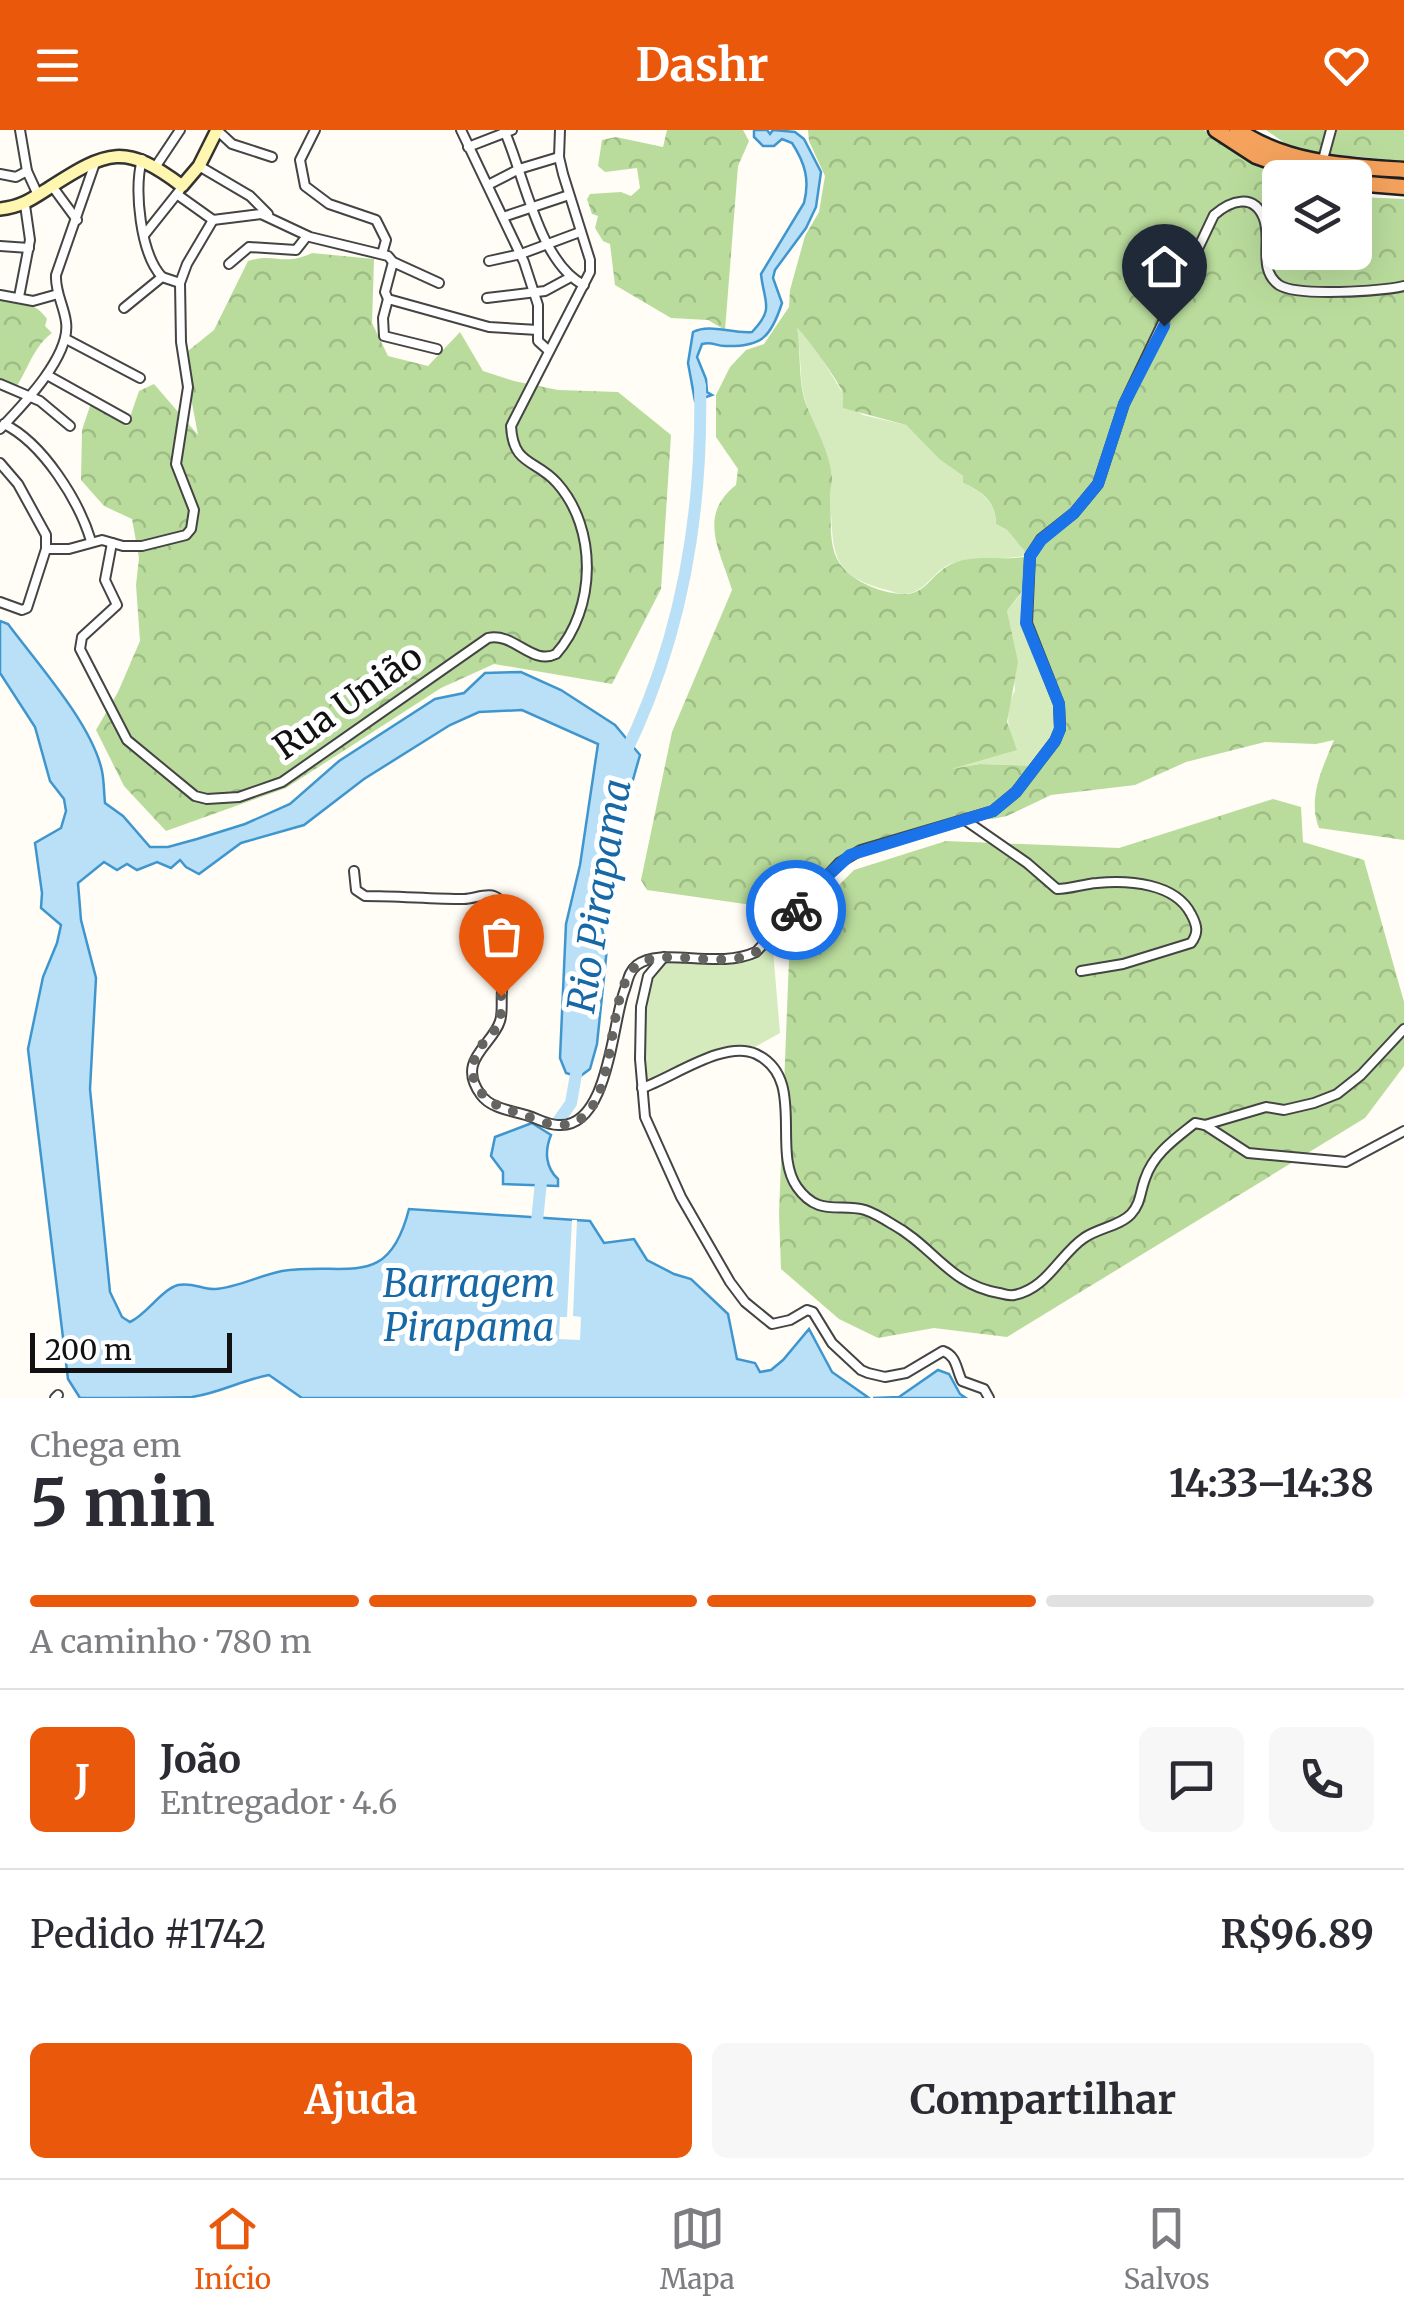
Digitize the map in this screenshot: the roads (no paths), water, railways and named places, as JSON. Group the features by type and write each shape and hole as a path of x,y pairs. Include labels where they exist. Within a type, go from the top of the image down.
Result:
{"highway":[{"path":"1216,130 1256,156 1274,160"},
{"path":"1238,130 1297,160"},
{"path":"1372,170 1404,170"},
{"path":"1372,183 1404,186"}],"street":[{"path":"20,130 27,171 38,196"},
{"path":"156,166 180,130"},
{"path":"145,235 199,166 217,130 232,144 272,157"},
{"path":"315,130 300,160 305,186 329,204 376,220 386,240 382,254"},
{"path":"461,130 520,254 538,304 540,345 549,351 591,267 559,156 560,130"},
{"path":"1322,160 1330,130"},
{"path":"468,146 507,131 548,243 569,278 584,285"},
{"path":"0,209 24,205 95,163 125,156 156,166 213,220"},
{"path":"488,185 519,169 559,156"},
{"path":"142,159 138,193 150,261 162,277 180,283"},
{"path":"91,541 50,464 25,438 1,425 47,375 66,339 56,275 95,163"},
{"path":"199,166 250,196 271,218"},
{"path":"0,174 16,177 27,171"},
{"path":"52,186 77,220"},
{"path":"503,217 569,195"},
{"path":"354,870 356,890 365,896 490,896 504,905 508,921 500,1020 474,1060 475,1084 487,1102 552,1124 573,1123 588,1112 603,1079 619,1005 628,978 640,964 651,958 707,961 750,955 766,946 850,855 984,816 1004,803 1055,741 1060,729 1059,704 1026,623 1030,556 1098,484 1124,404 1214,215 1223,206 1242,200 1256,207 1266,222 1270,275 1286,288 1339,292 1404,286"},
{"path":"18,297 29,248 24,205"},
{"path":"46,549 63,550 102,540 142,546 186,535 193,524 192,504 176,464 188,387 181,342 180,283 186,264 213,220 251,213 271,218 308,236 382,254 440,283"},
{"path":"489,260 520,254 580,232"},
{"path":"229,264 248,247 296,250 308,236"},
{"path":"0,246 29,248"},
{"path":"393,262 385,292 388,299 384,336 437,349"},
{"path":"124,308 162,277"},
{"path":"487,298 535,293 554,288 569,278"},
{"path":"0,295 37,301 58,294"},
{"path":"388,299 489,328 538,330"},
{"path":"66,339 140,378"},
{"name":"Rua União","path":"112,543 105,580 117,605 82,637 80,646 118,727 138,752 195,796 214,799 258,792 326,754 488,638 505,638 548,658 572,634 582,610 585,588 584,535 560,486 516,451 511,426 549,351"},
{"path":"47,375 126,419"},
{"path":"0,384 40,400 70,426"},
{"path":"0,463 45,528 46,549 29,604 22,610 0,602"},
{"path":"0,482 12,476"},
{"path":"964,820 1027,863 1057,889 1120,882 1147,885 1184,902 1196,926 1191,943 1123,964 1081,971"},
{"path":"664,957 648,976 641,1007 645,1117 681,1197 730,1282 772,1324 810,1310 822,1331 860,1370 875,1375 906,1374 937,1354 948,1352 962,1381 984,1389 989,1398"},
{"path":"1206,1125 1266,1108 1284,1110 1314,1103 1337,1094 1404,1030"},
{"path":"642,1088 712,1056 747,1052 761,1056 776,1072 785,1099 788,1158 794,1183 808,1200 838,1210 862,1209 896,1226 960,1280 991,1292 1014,1295 1058,1267 1084,1237 1128,1217 1139,1203 1156,1156 1194,1123 1206,1125 1248,1152 1346,1162 1404,1131"}],"water":[{"path":"754,130 767,130 770,134 773,130 795,132 804,139 821,172 816,207 806,228 775,270 773,278 782,303 774,324 756,342 702,344 697,357 707,392 712,395 695,401 688,363 693,332 707,328 752,332 759,324 766,311 761,274 804,203 805,172 792,143 782,139 774,146 763,146 754,137"},
{"name":"Barragem Pirapama","path":"0,621 8,624 76,714 102,771 105,803 123,816 150,847 168,847 197,839 290,804 339,761 435,699 464,693 485,673 521,672 561,690 615,725 640,755 613,850 601,925 607,948 597,1044 590,1069 579,1077 566,1073 560,1058 566,924 580,865 598,744 522,710 479,712 450,725 364,779 304,825 241,843 199,874 180,860 171,868 157,862 137,870 127,864 117,870 104,862 78,883 81,920 96,978 90,1089 110,1292 122,1317 130,1322 178,1285 223,1288 282,1271 345,1269 377,1262 400,1235 409,1209 590,1221 604,1243 634,1239 647,1260 691,1279 728,1314 737,1359 755,1363 760,1372 771,1370 809,1329 832,1372 869,1398 302,1398 269,1375 192,1397 80,1398 68,1379 28,1049 43,977 61,925 41,908 35,843 61,828 66,811 64,799 50,781 35,727 0,673"},
{"path":"532,1123 551,1135 547,1159 558,1186 503,1184 503,1172 491,1156 495,1137"},
{"path":"938,1370 949,1374 966,1398 873,1398 899,1397"}],"waterway":[{"path":"623,758 660,669 684,576 697,481 700,385"},
{"name":"Rio Pirapama","path":"557,1123 571,1103 578,1063"},
{"name":"Rio Pirapama","path":"536,1231 542,1172"}]}
